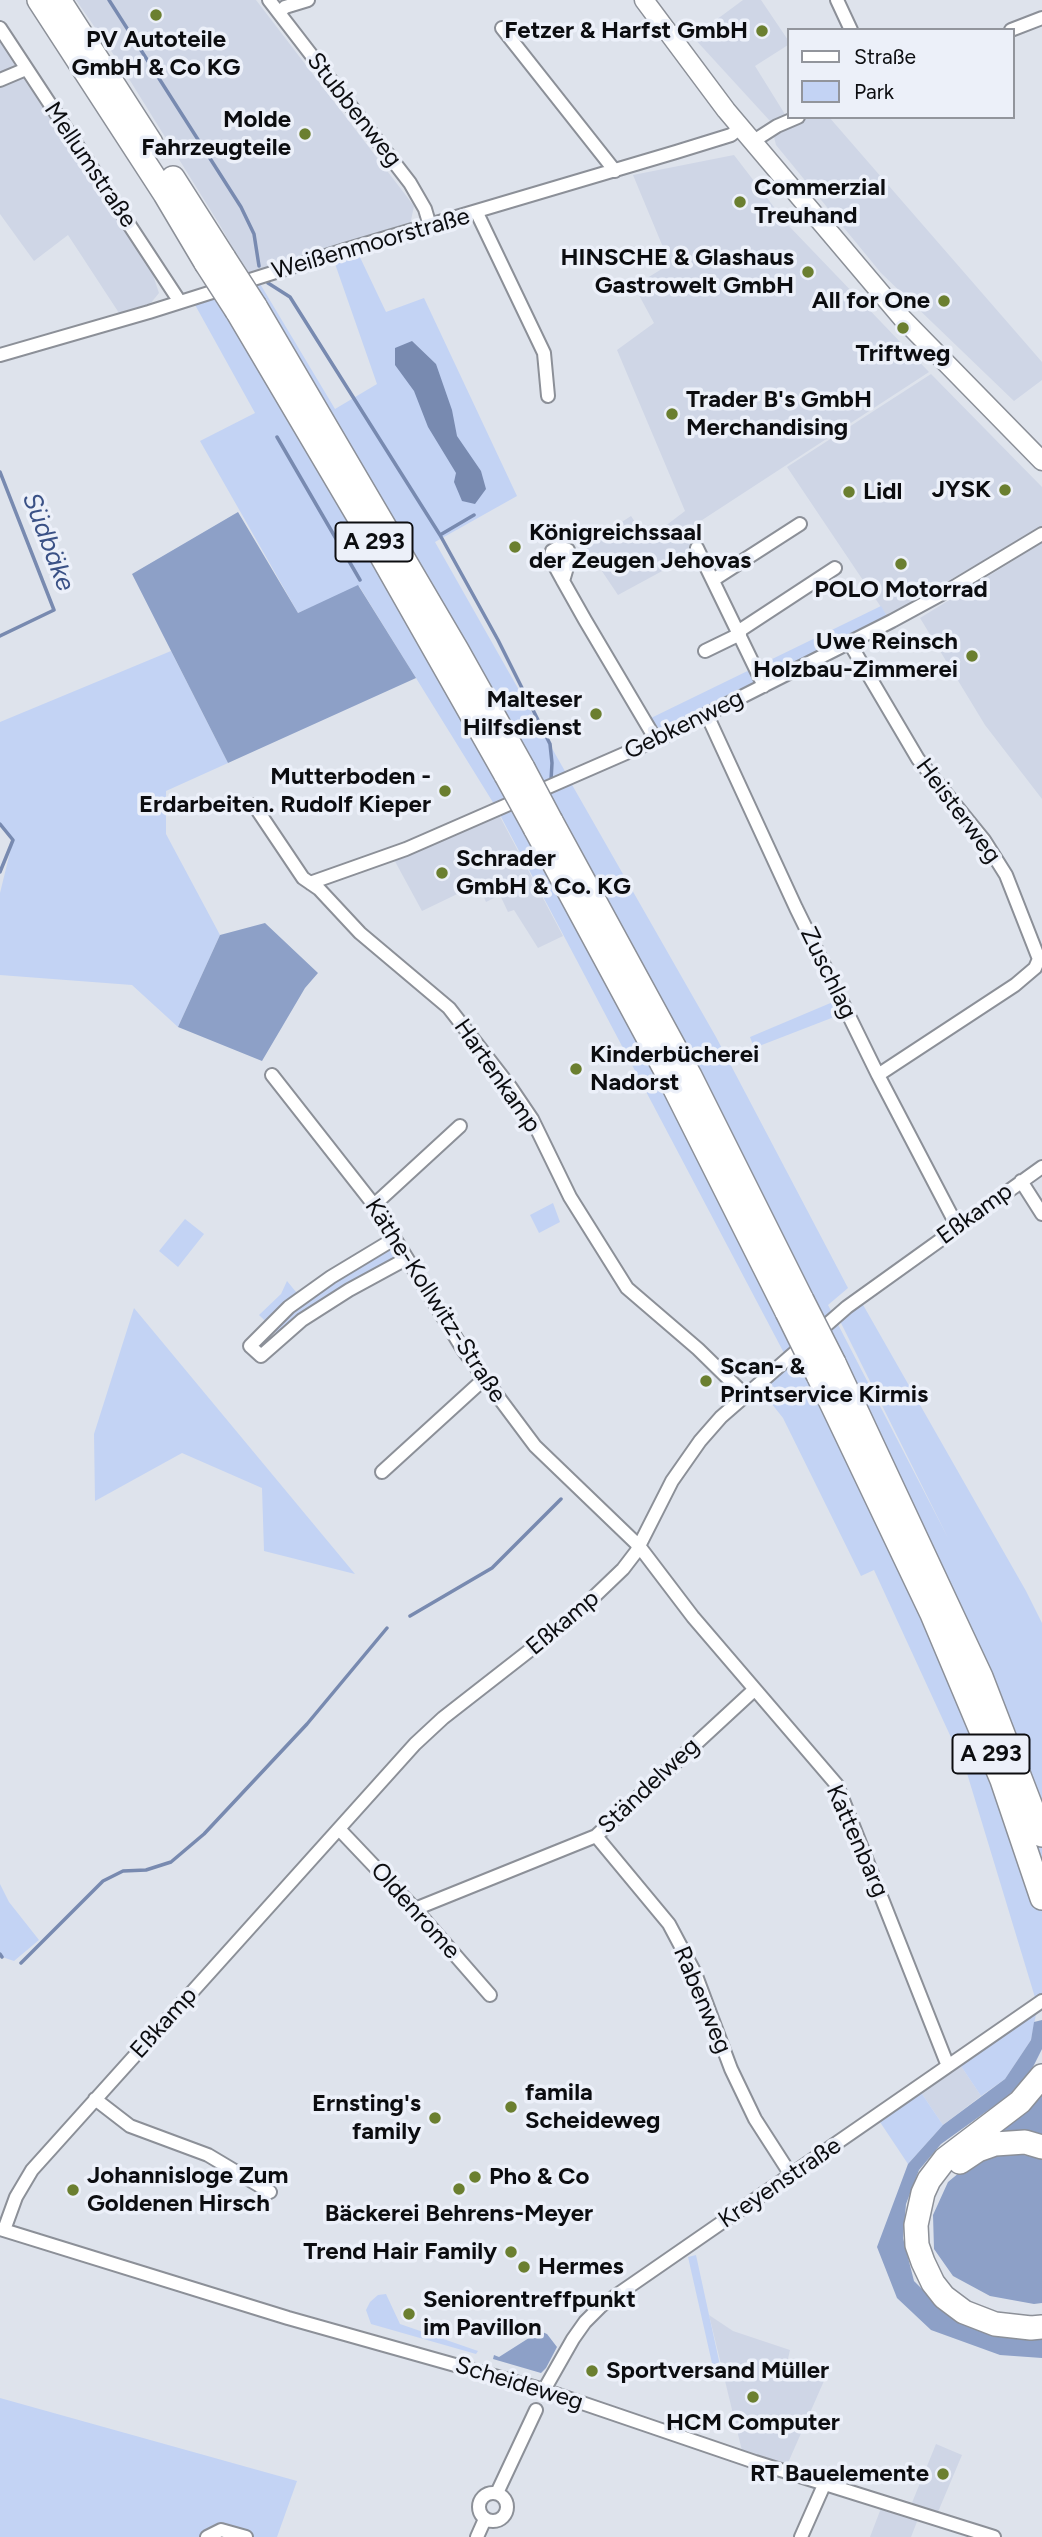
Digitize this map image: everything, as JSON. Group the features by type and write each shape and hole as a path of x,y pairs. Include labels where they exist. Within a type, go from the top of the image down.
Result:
{"highway":[{"name":"A 293","path":"39,0 165,194 215,261"},
{"name":"A 293","path":"59,0 215,261 457,650 543,824 690,1076 795,1306 981,1677 1042,1835"},
{"name":"A 293","path":"826,1369 1002,1780 1042,1898"},
{"path":"1042,2076 1020,2102 945,2159 923,2193 916,2225 923,2262 933,2283 944,2297 964,2312 995,2324 1042,2327"},
{"path":"1042,2147 1010,2142 978,2150 962,2159 938,2187 930,2205 927,2223 931,2252 938,2269 962,2295 994,2310 1042,2314"}],"street":[{"name":"Stubbenweg","path":"269,0 410,183 425,209 430,226"},
{"path":"279,13 285,7 308,0"},
{"path":"644,0 740,128 902,318 1042,461"},
{"path":"836,0 850,28"},
{"path":"1014,29 1042,18"},
{"name":"Mellumstraße","path":"0,28 180,302"},
{"path":"502,28 615,171"},
{"path":"0,80 26,69"},
{"path":"752,142 795,119"},
{"name":"Weißenmoorstraße","path":"0,355 615,171 731,135 740,128"},
{"path":"477,213 544,353 548,396"},
{"path":"713,580 800,524"},
{"name":"Gebkenweg","path":"310,883 406,849 656,740 949,590 1042,534"},
{"path":"697,548 764,686"},
{"path":"705,651 739,632 835,568"},
{"path":"563,581 656,740"},
{"name":"Heisterweg","path":"849,642 918,759 984,840 1006,875 1039,960 1035,968 1015,985 878,1075"},
{"name":"Zuschlag","path":"707,715 790,896 878,1075 958,1228"},
{"name":"Hartenkamp","path":"254,805 303,878 319,889 359,933 449,1008 532,1119 570,1197 627,1288 698,1349 745,1395"},
{"name":"Käthe-Kollwitz-Straße","path":"272,1075 374,1205 483,1380 535,1446 639,1546"},
{"path":"374,1205 460,1126"},
{"name":"Eßkamp","path":"2,2230 16,2197 32,2170 426,1733 588,1604 623,1569 639,1546 672,1481 700,1441 745,1395 847,1307 1042,1167"},
{"path":"1021,1181 1042,1214"},
{"path":"394,1239 331,1277 289,1307 250,1346 261,1356 302,1320 406,1259"},
{"path":"382,1472 483,1380"},
{"name":"Kattenbarg","path":"639,1546 754,1690 837,1785 948,2066"},
{"name":"Ständelweg","path":"415,1909 596,1836 754,1690"},
{"name":"Oldenrome","path":"339,1829 415,1909 490,1995"},
{"name":"Rabenweg","path":"596,1836 669,1924 695,1973 731,2069 755,2119 792,2175"},
{"name":"Kreyenstraße","path":"544,2390 573,2339 601,2306 1042,2001"},
{"path":"95,2099 130,2126 208,2155 270,2192"},
{"name":"Scheideweg","path":"2,2230 288,2318 544,2390 824,2485 994,2537"},
{"path":"497,2493 536,2410"},
{"path":"801,2537 824,2485"},
{"path":"497,2493 505,2499 506,2513 499,2520 485,2519 480,2512 480,2503 488,2494 497,2493"},
{"path":"477,2537 485,2519"},
{"path":"207,2537 221,2530 246,2537"}],"shaded area":[{"path":"76,0 256,0 414,206 410,225 246,273 221,227 116,58"},
{"path":"743,0 761,0 786,37 786,46 755,66 786,119 791,124 805,119 831,119 1042,362 1042,380 1014,401 881,273 776,145 770,121 693,37"},
{"path":"0,28 83,155 152,272 159,293 150,304 119,313 68,235 34,261 0,214"},
{"path":"734,155 787,224 929,372 696,524 688,557 618,595 585,546 631,516 647,540 685,511 617,350 654,323 634,286 670,264 633,175"},
{"path":"412,341 436,364 452,410 457,436 481,471 486,489 475,504 462,501 454,482 456,473 428,427 414,391 395,365 395,348"},
{"path":"931,374 1042,487 1042,527 887,616 787,467"},
{"path":"238,512 298,613 358,585 416,678 228,763 132,574"},
{"path":"1042,543 1042,799 985,725 920,618"},
{"path":"498,813 563,936 538,948 514,910 508,912 500,895 486,902 478,884 422,911 391,854"},
{"path":"265,923 318,973 305,988 262,1061 178,1027 220,935"},
{"path":"1042,2020 1042,2049 1031,2071 1008,2096 941,2144 919,2170 906,2204 903,2238 914,2281 942,2309 1042,2338 1042,2358 1000,2355 931,2330 897,2298 877,2247 908,2164 943,2125 1005,2079 1031,2040 1034,2022"},
{"path":"957,2060 981,2096 943,2125 918,2088"},
{"path":"1042,2089 1042,2138 981,2138"},
{"path":"1010,2152 1042,2159 1042,2303 990,2296 953,2276 934,2249 933,2215 948,2182 977,2158"},
{"path":"709,2315 733,2331 790,2350 787,2363 827,2374 784,2472 744,2459"},
{"path":"540,2331 547,2334 557,2347 541,2373 493,2359 494,2355 499,2357"},
{"path":"936,2444 962,2455 935,2519 920,2514 911,2537 870,2537 883,2503 909,2510"}],"green space":[{"path":"357,251 386,312 424,298 517,496 435,542 566,773 494,804 359,586 298,613 200,441 255,413 194,303 259,282 335,409 377,384 333,258"},
{"path":"881,606 887,616 762,683 659,733 651,718"},
{"path":"171,651 228,763 166,791 166,834 220,935 178,1027 132,985 0,975 0,893 13,840 0,824 0,722"},
{"path":"571,783 716,1037 848,1288 828,1305 948,1538 840,1321 862,1303 1042,1623 1042,2001 1038,2004 1031,2040 1005,2079 981,2096 957,2060 1037,2004 966,1770 874,1570 861,1576 783,1418 760,1389 788,1366 784,1353 499,813"},
{"path":"840,999 847,1012 754,1048 750,1037"},
{"path":"553,1203 560,1222 539,1233 530,1215"},
{"path":"185,1219 204,1234 178,1267 159,1251"},
{"path":"394,1239 406,1259 282,1337 259,1315 281,1294 287,1281 301,1298"},
{"path":"134,1308 355,1574 264,1551 262,1488 182,1453 95,1501 94,1434"},
{"path":"0,1884 9,1902 39,1940 14,1961 0,1954"},
{"path":"918,2088 943,2125 908,2164 876,2116"},
{"path":"696,2255 721,2370 714,2372 688,2257"},
{"path":"386,2294 400,2324 478,2351 476,2354 371,2324 366,2310 370,2302 378,2295"},
{"path":"0,2398 297,2481 277,2537 0,2537"}],"waterway":[{"path":"109,0 241,207 254,234 259,266"},
{"path":"268,283 290,297 440,535 498,640 550,744 551,780"},
{"path":"277,437 360,580"},
{"name":"Südbäke","path":"0,472 54,610 0,636"},
{"path":"440,535 474,515"},
{"name":"Südbäke","path":"0,824 13,840 0,872"},
{"path":"410,1616 492,1568 561,1499"},
{"path":"21,1963 103,1881 123,1871 146,1870 171,1862 204,1834 307,1724 387,1628"}],"place":[{"name":"PV Autoteile GmbH & Co KG","path":"156,15"},
{"name":"Fetzer & Harfst GmbH","path":"762,31"},
{"name":"Molde Fahrzeugteile","path":"305,134"},
{"name":"Commerzial Treuhand","path":"740,202"},
{"name":"HINSCHE & Glashaus Gastrowelt GmbH","path":"808,272"},
{"name":"All for One","path":"944,301"},
{"name":"Triftweg","path":"903,328"},
{"name":"Trader B's GmbH Merchandising","path":"672,414"},
{"name":"JYSK","path":"1005,490"},
{"name":"Lidl","path":"849,492"},
{"name":"Königreichssaal der Zeugen Jehovas","path":"515,547"},
{"name":"POLO Motorrad","path":"901,564"},
{"name":"Uwe Reinsch Holzbau-Zimmerei","path":"972,656"},
{"name":"Malteser Hilfsdienst","path":"596,714"},
{"name":"Mutterboden - Erdarbeiten. Rudolf Kieper","path":"445,791"},
{"name":"Schrader GmbH & Co. KG","path":"442,873"},
{"name":"Kinderbücherei Nadorst","path":"576,1069"},
{"name":"Scan- & Printservice Kirmis","path":"706,1381"},
{"name":"famila Scheideweg","path":"511,2107"},
{"name":"Ernsting's family","path":"435,2118"},
{"name":"Pho & Co","path":"475,2177"},
{"name":"Bäckerei Behrens-Meyer","path":"459,2189"},
{"name":"Johannisloge Zum Goldenen Hirsch","path":"73,2190"},
{"name":"Trend Hair Family","path":"511,2252"},
{"name":"Hermes","path":"524,2267"},
{"name":"Seniorentreffpunkt im Pavillon","path":"409,2314"},
{"name":"Sportversand Müller","path":"592,2371"},
{"name":"HCM Computer","path":"753,2397"},
{"name":"RT Bauelemente","path":"943,2474"}]}
